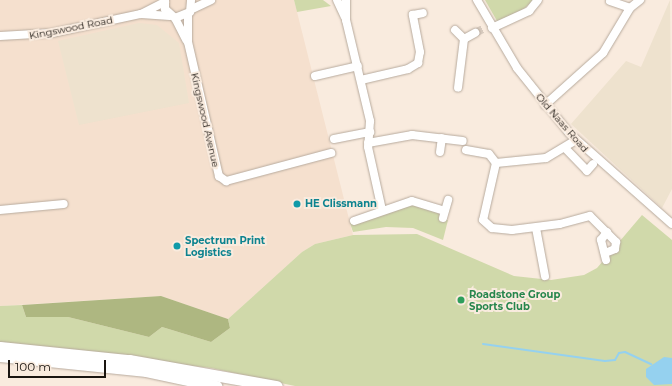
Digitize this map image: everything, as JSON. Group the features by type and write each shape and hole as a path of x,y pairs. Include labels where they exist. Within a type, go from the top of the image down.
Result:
{"main road":[{"path":"0,347 129,360 277,386"},
{"path":"0,356 146,371 216,386"}],"street":[{"name":"Kingswood Avenue","path":"191,0 188,42 219,176 226,181 331,153"},
{"path":"190,12 211,0"},
{"path":"337,0 346,20 358,66 370,132 368,143 382,210"},
{"path":"346,0 346,20"},
{"name":"Old Naas Road","path":"477,0 485,29 545,105 576,140 672,224"},
{"path":"464,39 529,11 538,0"},
{"path":"545,105 603,53 630,8 640,0"},
{"name":"Kingswood Avenue","path":"165,1 188,42"},
{"name":"Kingswood Road","path":"0,36 52,33 141,14 165,1"},
{"path":"610,1 630,8"},
{"name":"Kingswood Road","path":"141,14 173,17 190,12"},
{"path":"361,80 408,69 418,63 420,52 413,15 423,13"},
{"path":"455,30 464,39"},
{"path":"458,88 464,39"},
{"path":"315,76 358,66"},
{"path":"334,139 370,132"},
{"path":"368,143 412,135 463,141"},
{"path":"440,152 442,138"},
{"path":"496,163 536,161 566,149 576,140"},
{"path":"566,149 587,171 593,164"},
{"path":"466,150 489,154 496,163 485,223 492,228 536,228 590,216 607,232 616,245 606,256 601,240 607,232"},
{"path":"354,221 412,200 444,214 448,200"},
{"path":"0,210 64,204"},
{"path":"536,228 545,276"}],"shaded area":[{"path":"0,0 294,0 353,235 315,244 302,252 228,319 161,296 0,306"},
{"path":"670,0 672,189 662,208 571,124 626,61 641,67"},
{"path":"139,23 157,25 179,43 189,103 79,125 58,41"}],"green space":[{"path":"294,0 323,0 331,6 297,12"},
{"path":"485,0 534,0 520,12 497,21"},
{"path":"417,204 439,211 440,218 448,220 443,240 413,228 386,227 353,232 350,223 395,207"},
{"name":"Roadstone Group Sports Club","path":"642,215 672,240 672,386 295,386 211,368 0,344 0,306 22,305 26,317 68,317 149,337 162,327 211,342 230,328 228,319 302,252 315,244 353,235 417,234 514,276 551,280 584,275 597,268"},
{"path":"161,296 228,319 230,328 211,342 162,327 149,337 68,317 26,317 22,305"}],"water":[{"path":"664,357 672,358 672,384 654,385 646,377 646,369"}],"waterway":[{"path":"483,344 605,361 615,360 619,353 625,352 651,364"}],"tunnel":[{"path":"475,33 483,29"}],"place":[{"name":"HE Clissmann","path":"297,204"},
{"name":"Spectrum Print Logistics","path":"177,246"},
{"name":"Roadstone Group Sports Club","path":"461,300"}]}
